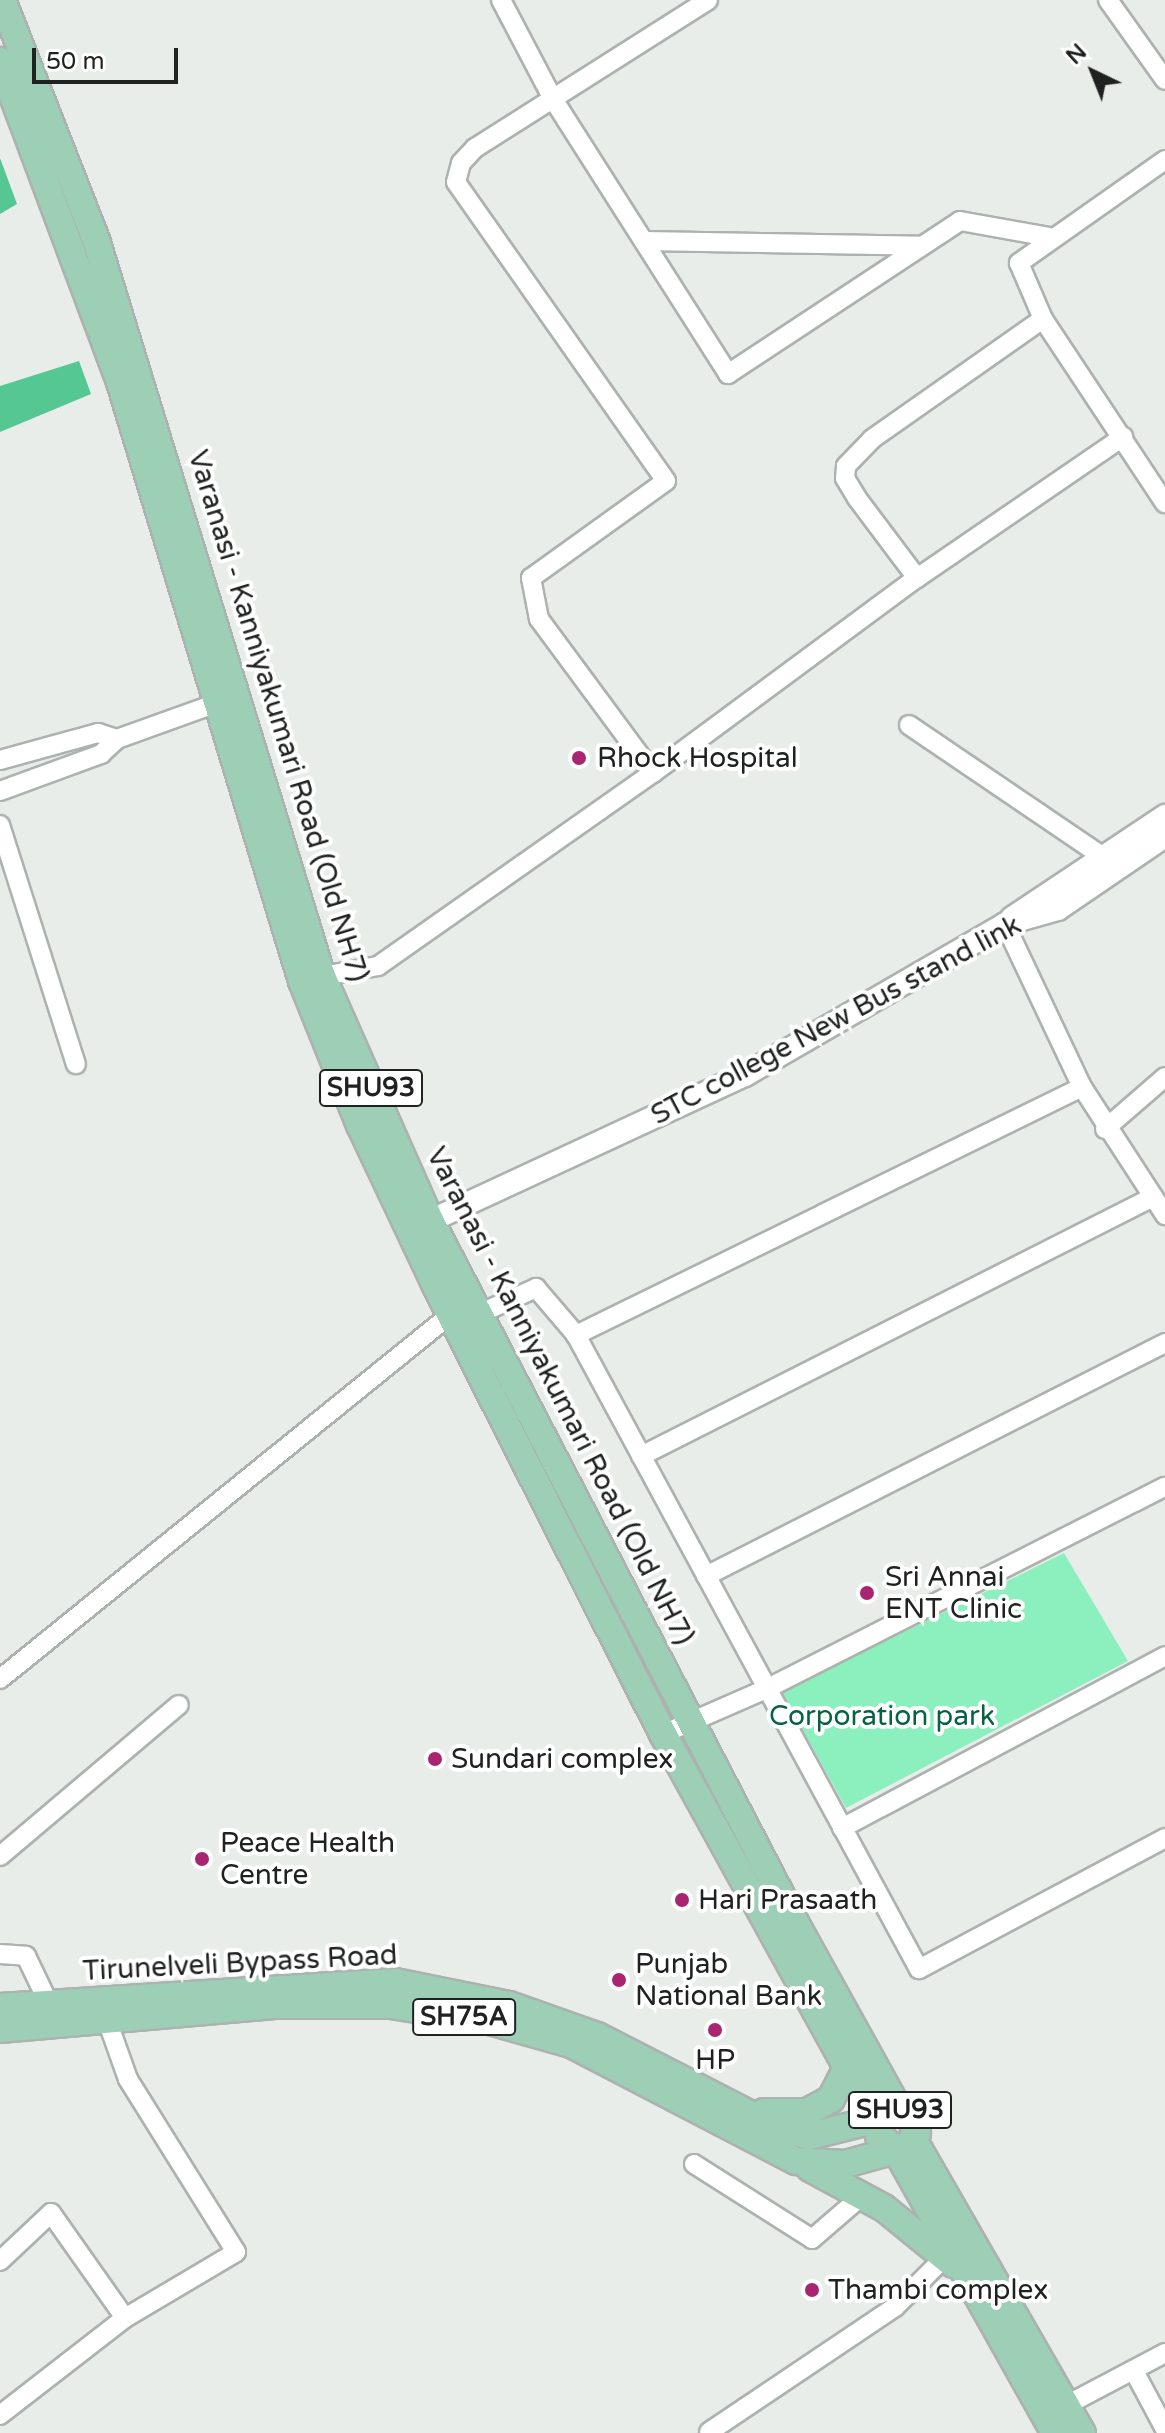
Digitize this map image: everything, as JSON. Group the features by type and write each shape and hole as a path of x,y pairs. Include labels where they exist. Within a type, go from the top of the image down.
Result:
{"main road":[{"name":"Varanasi - Kanniyakumari Road (Old NH7)","path":"2,0 97,243 312,978"},
{"name":"Varanasi - Kanniyakumari Road (Old NH7)","path":"0,61 120,382 217,703 312,978 420,1226 450,1315 663,1734 847,2067 891,2114"},
{"name":"Varanasi - Kanniyakumari Road (Old NH7)","path":"420,1226 479,1314 693,1724 891,2114"},
{"name":"Tirunelveli Bypass Road","path":"0,2029 107,2020 395,1982 509,2005 597,2036 725,2103 809,2136 891,2114"},
{"name":"Tirunelveli Bypass Road","path":"0,2007 260,1998 390,2005 486,2020 571,2044 796,2161 845,2164 905,2145"},
{"path":"725,2103 782,2116 807,2112 831,2099 847,2067"},
{"name":"Varanasi - Kanniyakumari Road (Old NH7)","path":"891,2114 879,2136 905,2145 1056,2418"},
{"name":"Varanasi - Kanniyakumari Road (Old NH7)","path":"905,2145 971,2279 1056,2418 1082,2433"},
{"path":"796,2161 863,2195 971,2279"}],"street":[{"path":"501,0 553,99 728,374 960,221 1049,237"},
{"path":"653,773 539,619 531,578 666,481 456,182 461,163 475,148 708,0"},
{"path":"1108,0 1165,80"},
{"path":"1165,160 1049,237 1019,263 1043,319 1165,501"},
{"path":"644,241 922,246"},
{"path":"917,578 857,498 845,478 846,466 872,439 1043,319"},
{"path":"312,978 378,966 653,773 917,578 1123,437"},
{"path":"0,791 101,754 117,739 217,703"},
{"path":"909,725 1105,858"},
{"path":"0,760 98,733 117,739"},
{"path":"1165,816 1105,858 1047,890 1005,924 1105,1129 1165,1215"},
{"path":"0,825 76,1064"},
{"name":"STC college New Bus stand link","path":"420,1226 745,1075 1005,924 1058,909 1165,836"},
{"path":"1105,1129 1165,1077"},
{"path":"577,1336 1082,1087"},
{"path":"641,1456 1153,1197"},
{"path":"479,1314 536,1288 577,1336 919,1969 1165,1838"},
{"path":"0,1679 450,1315"},
{"path":"706,1576 1165,1343"},
{"path":"663,1734 693,1724 766,1689 1165,1487"},
{"path":"842,1828 1165,1656"},
{"path":"0,1856 179,1705"},
{"path":"0,1954 26,1956 50,2006"},
{"path":"0,2415 125,2318 236,2252 128,2079 107,2020"},
{"path":"694,2164 812,2239 863,2195"},
{"path":"0,2261 51,2213 125,2318"},
{"path":"709,2432 895,2307 945,2257"},
{"path":"1056,2418 1165,2353"},
{"path":"1134,2371 1165,2429"}],"green space":[{"name":"Corporation park","path":"1064,1553 1128,1661 846,1808 782,1692"}],"shaded area":[{"path":"0,158 17,204 0,214"},
{"path":"79,361 91,394 0,432 0,386"}],"place":[{"name":"Rhock Hospital","path":"579,758"},
{"name":"Sri Annai ENT Clinic","path":"867,1593"},
{"name":"Sundari complex","path":"435,1759"},
{"name":"Peace Health Centre","path":"202,1859"},
{"name":"Hari Prasaath","path":"682,1900"},
{"name":"Punjab National Bank","path":"619,1980"},
{"name":"HP","path":"715,2030"},
{"name":"Thambi complex","path":"812,2290"}]}
